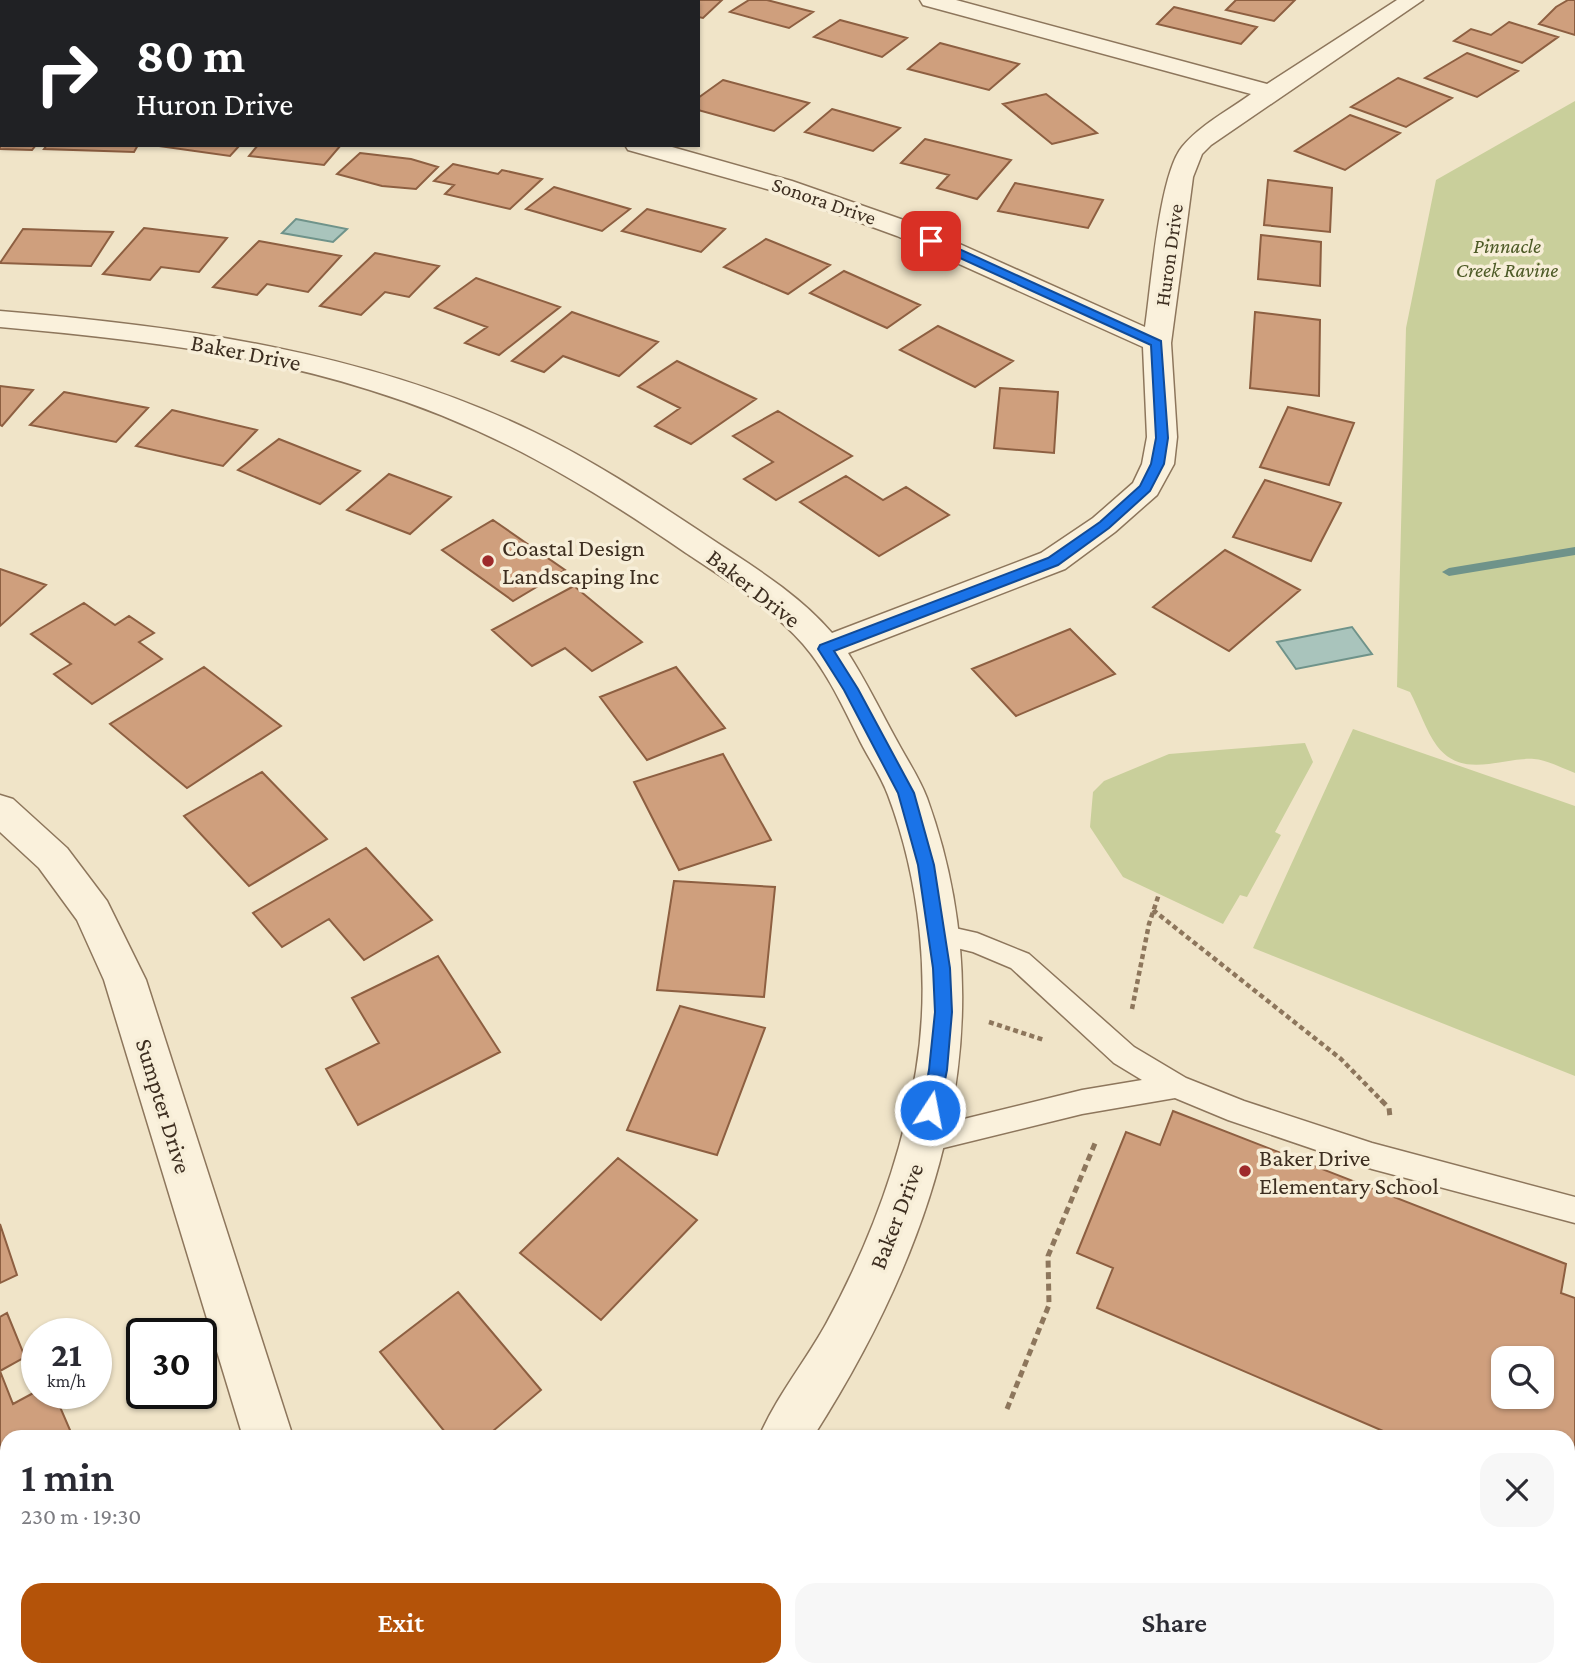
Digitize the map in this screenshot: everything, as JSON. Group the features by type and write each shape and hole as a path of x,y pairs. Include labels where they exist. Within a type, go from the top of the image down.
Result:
{"street":[{"path":"931,0 1270,92"},
{"name":"Huron Drive","path":"825,649 1053,561 1104,525 1146,488 1157,464 1162,438 1157,343 1185,164 1202,140 1270,92 1412,0"},
{"name":"Sonora Drive","path":"644,147 730,170 869,216 982,262 1157,343"},
{"name":"Baker Drive","path":"0,319 113,328 223,347 303,363 447,406 502,428 653,514 796,617 825,649 851,689 906,793 926,865 937,934 943,1012 938,1070 923,1141 905,1201 847,1336 812,1397 789,1430"},
{"name":"Sumpter Drive","path":"0,809 54,858 93,912 125,980 266,1430"}],"lane":[{"path":"937,934 977,943 1020,961 1124,1055 1175,1086 1238,1111 1378,1157 1575,1210"},
{"path":"923,1141 1082,1102 1175,1086"}],"path":[{"path":"1136,992 1153,910 1159,894"},
{"path":"1153,910 1341,1059 1389,1108 1390,1118 1378,1157"},
{"path":"1007,1409 1049,1305 1048,1256 1097,1138"}],"green space":[{"name":"Pinnacle Creek Ravine","path":"1575,101 1575,773 1534,759 1470,765 1447,756 1437,746 1410,692 1397,687 1406,328 1436,180"},
{"path":"1353,729 1575,806 1575,1076 1253,948"},
{"path":"1305,743 1313,762 1275,832 1281,835 1247,897 1240,895 1223,924 1123,877 1090,827 1093,792 1104,781 1169,754"}],"water":[{"path":"296,219 347,229 333,242 282,233"},
{"path":"1352,627 1372,654 1296,669 1277,642"}],"building":[{"path":"700,0 722,0 703,18 700,17"},
{"path":"749,0 767,0 813,12 789,28 730,12"},
{"path":"1236,0 1295,0 1274,21 1226,10"},
{"path":"1568,0 1575,0 1575,35 1539,24 1556,7"},
{"path":"1174,7 1257,27 1241,44 1157,24"},
{"path":"840,20 907,38 882,57 814,37"},
{"path":"1509,22 1558,37 1522,63 1454,41 1471,29 1491,35"},
{"path":"940,43 1019,64 989,90 908,69"},
{"path":"1467,53 1518,71 1477,97 1425,78"},
{"path":"1398,78 1452,98 1406,127 1351,107"},
{"path":"723,80 809,103 774,131 700,111 700,97"},
{"path":"1046,94 1097,133 1052,144 1003,104"},
{"path":"832,109 900,128 873,151 805,132"},
{"path":"1350,115 1400,133 1345,170 1295,151"},
{"path":"925,139 1011,160 977,199 937,188 949,175 901,163"},
{"path":"0,147 34,147 32,150"},
{"path":"46,147 137,147 134,152 44,149"},
{"path":"166,147 238,147 230,156"},
{"path":"256,147 339,147 324,165 249,156"},
{"path":"360,153 411,159 438,167 416,189 382,186 337,174"},
{"path":"453,164 498,174 502,170 542,179 510,209 445,194 454,185 434,181"},
{"path":"1268,180 1332,188 1330,232 1264,225"},
{"path":"1015,183 1103,200 1088,228 998,211"},
{"path":"554,187 630,209 602,231 526,209"},
{"path":"647,209 725,229 701,252 622,231"},
{"path":"144,228 227,238 199,272 161,267 150,280 103,274"},
{"path":"23,229 113,232 91,266 0,263"},
{"path":"1261,235 1321,242 1320,286 1258,279"},
{"path":"766,239 830,265 788,294 724,267"},
{"path":"259,241 341,256 308,292 267,284 257,295 213,287"},
{"path":"375,253 439,266 409,297 385,292 361,315 320,306"},
{"path":"844,271 920,305 887,328 810,293"},
{"path":"476,278 560,307 499,355 465,343 487,327 435,308"},
{"path":"572,312 658,342 619,376 563,356 544,372 512,361"},
{"path":"1255,312 1320,320 1319,396 1250,388"},
{"path":"938,326 1013,361 975,387 900,350"},
{"path":"677,361 756,399 691,444 655,426 680,408 638,387"},
{"path":"0,386 33,390 2,426 0,425"},
{"path":"1000,388 1058,392 1054,453 994,448"},
{"path":"64,392 148,408 116,442 30,425"},
{"path":"1288,407 1354,423 1329,485 1260,467"},
{"path":"172,410 257,430 223,466 136,446"},
{"path":"778,411 852,456 776,500 744,479 773,462 733,436"},
{"path":"279,439 360,471 320,504 238,470"},
{"path":"389,474 451,497 410,534 347,510"},
{"path":"846,476 883,500 906,487 949,515 879,556 800,502"},
{"path":"1265,480 1341,503 1311,561 1233,537"},
{"path":"493,520 565,570 513,601 442,550"},
{"path":"1225,550 1300,590 1229,651 1153,607"},
{"path":"0,569 46,585 0,626"},
{"path":"574,586 642,642 592,671 565,648 532,666 492,630"},
{"path":"84,603 115,625 129,616 154,633 139,642 162,659 92,704 54,674 71,664 31,634"},
{"path":"1070,629 1115,674 1016,716 972,669"},
{"path":"204,667 281,726 187,788 110,724"},
{"path":"676,667 725,728 647,760 600,697"},
{"path":"723,754 771,840 679,870 634,782"},
{"path":"262,772 327,839 249,886 184,816"},
{"path":"366,848 432,920 364,960 329,919 282,947 253,913"},
{"path":"674,881 775,887 764,997 657,990"},
{"path":"438,956 500,1052 358,1125 326,1069 379,1043 352,998"},
{"path":"680,1006 765,1028 717,1155 627,1130"},
{"path":"1173,1111 1566,1264 1561,1293 1575,1298 1575,1430 1381,1430 1097,1308 1113,1268 1077,1253 1126,1132 1160,1145"},
{"path":"618,1158 697,1220 601,1320 520,1253"},
{"path":"0,1224 17,1275 0,1283"},
{"path":"458,1292 541,1390 494,1430 443,1430 380,1352"},
{"path":"7,1313 21,1347 21,1359 0,1371 0,1317"},
{"path":"0,1371 13,1404 21,1400 21,1409 61,1409 70,1430 0,1430"}],"waterway":[{"path":"1449,572 1575,551"}],"place":[{"name":"Coastal Design Landscaping Inc","path":"488,561"},
{"name":"Baker Drive Elementary School","path":"1245,1171"}],"route":[{"path":"930,1110 938,1070 943,1012 941,968 926,865 906,793 851,689 825,649 1053,561 1104,525 1146,488 1157,464 1162,438 1157,343 931,241"}]}
